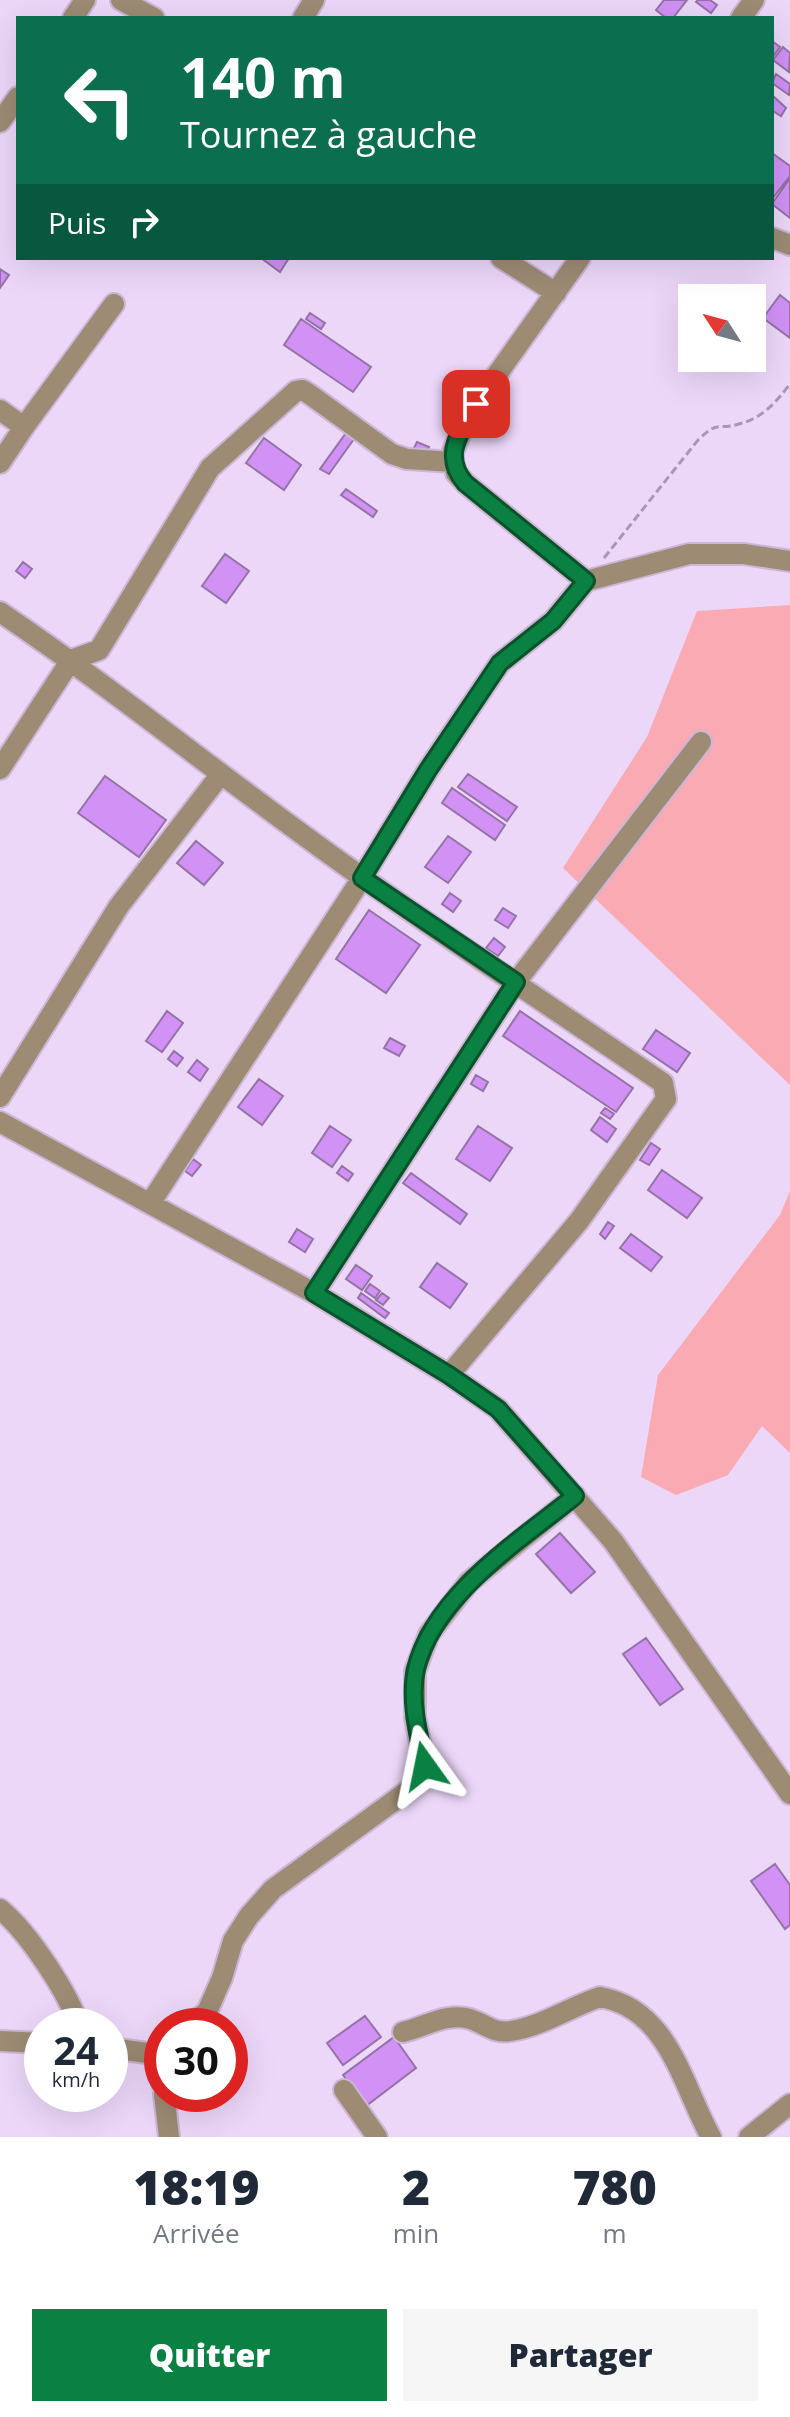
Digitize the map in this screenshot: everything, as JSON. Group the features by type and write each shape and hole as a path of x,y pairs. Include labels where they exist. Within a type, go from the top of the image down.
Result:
{"street":[{"path":"121,0 150,16"},
{"path":"0,122 16,100"},
{"path":"504,260 556,293"},
{"path":"579,260 476,404 453,451 453,462 456,473 465,483 586,581"},
{"path":"0,463 114,304"},
{"path":"0,769 71,660 99,650 210,468 296,391 303,390 392,454 407,459 453,462"},
{"path":"0,410 24,427"},
{"path":"151,1202 500,663 553,621 586,581 689,554 744,554 790,561"},
{"path":"0,612 71,660 362,878 663,1083 666,1099 579,1221 449,1375"},
{"path":"314,1293 516,982 701,742"},
{"path":"0,1097 119,906 221,774"},
{"path":"0,1122 314,1293 449,1375 498,1409 613,1541 790,1794"},
{"path":"209,2008 233,1941 249,1916 273,1889 413,1787 423,1775 425,1766 415,1718 415,1671 429,1634 469,1582 575,1496"},
{"path":"0,1909 52,1972 73,2008"},
{"path":"403,2032 454,2017 471,2019 498,2032 511,2031 536,2026 600,1997 611,1999 635,2010 658,2031 674,2056 711,2137"},
{"path":"0,2041 24,2042"},
{"path":"344,2090 377,2137"},
{"path":"749,2137 790,2104"},
{"path":"166,2112 169,2137"}],"path":[{"path":"604,557 712,426 738,425 767,412 790,384"}],"shaded area":[{"path":"790,605 790,1085 563,868 647,737 697,611"},
{"path":"790,1191 790,1453 762,1426 728,1475 676,1495 641,1477 658,1375 780,1215"}],"building":[{"path":"664,0 687,0 675,16 664,16 656,10"},
{"path":"710,0 717,5 711,13 696,2"},
{"path":"783,47 790,53 789,72 774,61"},
{"path":"776,74 790,84 789,95 774,84"},
{"path":"774,97 786,108 781,116 774,112"},
{"path":"774,154 790,166 790,176 774,196"},
{"path":"790,178 790,218 774,206"},
{"path":"264,260 288,260 280,272"},
{"path":"0,269 9,275 0,288"},
{"path":"780,295 790,303 790,338 766,320 766,314"},
{"path":"310,313 325,323 321,329 306,319"},
{"path":"301,319 371,367 353,392 284,345"},
{"path":"346,433 354,439 329,474 320,469"},
{"path":"264,438 301,465 284,490 246,463"},
{"path":"417,442 429,447 425,455 413,450"},
{"path":"346,489 377,511 373,517 341,495"},
{"path":"225,554 249,571 226,603 202,586"},
{"path":"23,562 32,569 25,578 16,571"},
{"path":"468,774 517,807 507,821 458,787"},
{"path":"105,776 166,820 139,857 78,813"},
{"path":"452,788 505,825 495,840 442,803"},
{"path":"448,836 471,852 448,883 425,867"},
{"path":"196,841 223,863 204,885 177,863"},
{"path":"450,893 461,901 453,912 442,904"},
{"path":"503,908 516,916 508,928 495,920"},
{"path":"369,910 420,945 386,993 336,959"},
{"path":"494,938 505,947 498,956 486,948"},
{"path":"167,1011 183,1023 162,1052 146,1041"},
{"path":"520,1011 633,1088 616,1112 503,1036"},
{"path":"656,1030 690,1053 677,1072 643,1049"},
{"path":"390,1038 405,1046 399,1056 384,1048"},
{"path":"174,1051 183,1058 177,1066 168,1059"},
{"path":"197,1060 208,1069 200,1081 188,1072"},
{"path":"476,1075 488,1082 483,1091 471,1084"},
{"path":"259,1079 283,1096 262,1125 238,1107"},
{"path":"605,1108 614,1114 610,1119 601,1113"},
{"path":"600,1117 616,1129 607,1142 591,1130"},
{"path":"330,1126 351,1140 332,1167 312,1153"},
{"path":"478,1126 512,1148 490,1181 456,1159"},
{"path":"651,1143 660,1149 649,1165 640,1160"},
{"path":"193,1159 201,1165 192,1176 185,1171"},
{"path":"342,1166 353,1174 348,1181 337,1173"},
{"path":"662,1170 702,1198 687,1218 648,1190"},
{"path":"411,1173 467,1214 460,1224 403,1183"},
{"path":"608,1222 614,1226 605,1239 600,1234"},
{"path":"297,1229 313,1239 305,1252 289,1242"},
{"path":"631,1234 662,1257 651,1271 620,1248"},
{"path":"437,1263 467,1284 450,1308 420,1287"},
{"path":"356,1265 372,1276 362,1290 346,1279"},
{"path":"370,1284 380,1291 375,1298 365,1291"},
{"path":"361,1293 389,1313 385,1318 358,1298"},
{"path":"382,1293 389,1298 383,1305 376,1300"},
{"path":"560,1533 595,1572 571,1593 536,1554"},
{"path":"646,1638 683,1689 660,1705 623,1654"},
{"path":"775,1864 790,1885 790,1925 785,1929 751,1881"},
{"path":"365,2016 381,2037 343,2065 327,2043"},
{"path":"394,2037 416,2068 366,2106 343,2075"}],"route":[{"path":"425,1766 415,1718 415,1671 429,1634 469,1582 575,1496 498,1409 449,1375 314,1293 516,982 362,878 428,770 500,663 553,621 586,581 456,473 453,451 476,404"}]}
